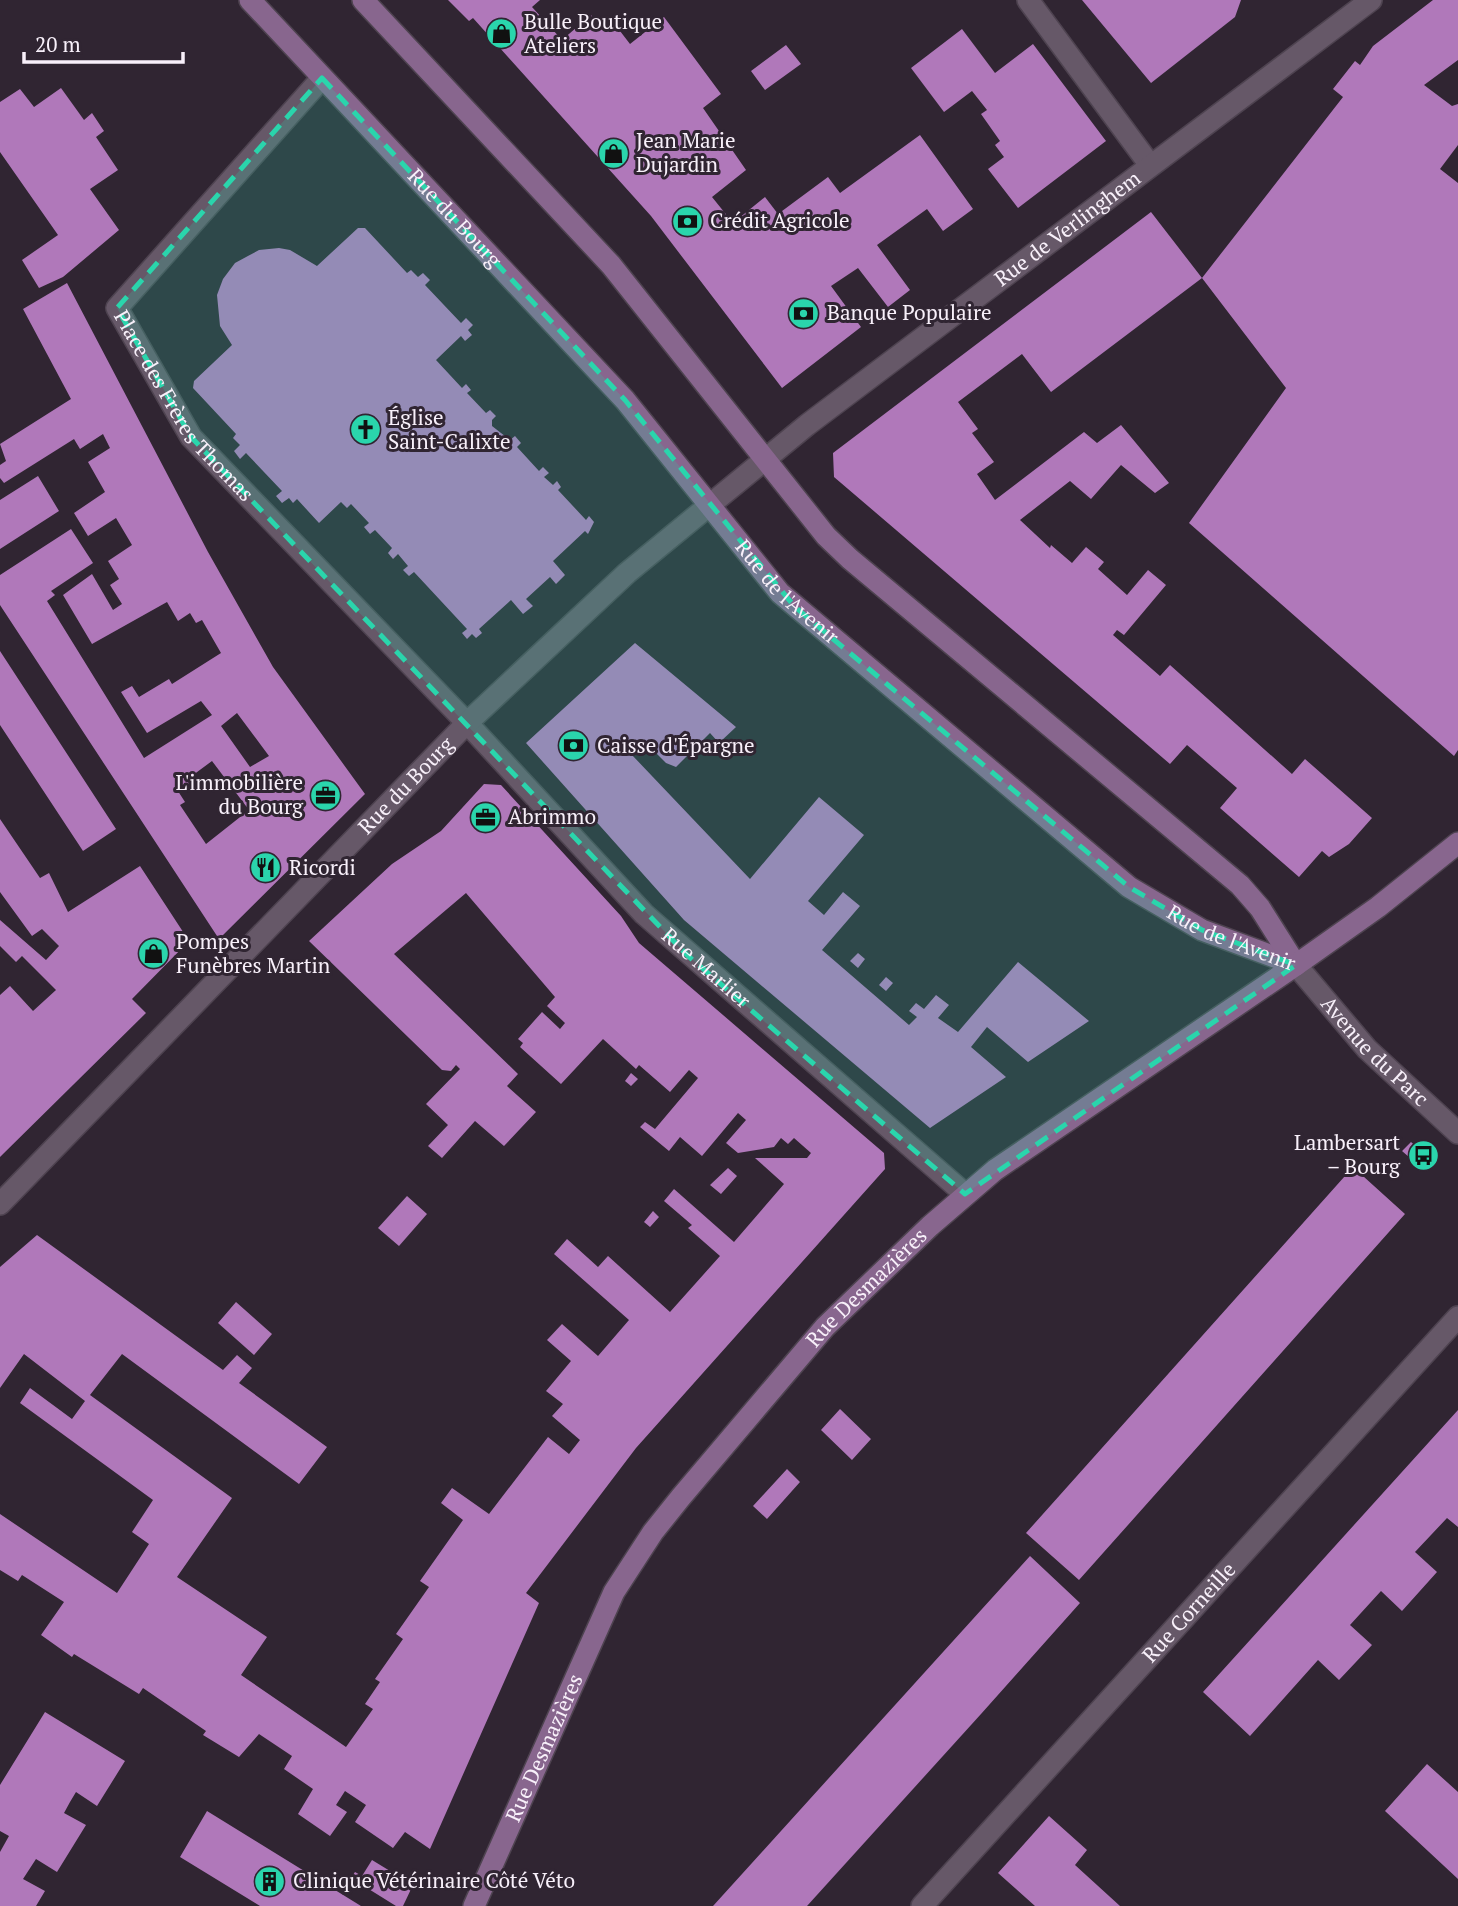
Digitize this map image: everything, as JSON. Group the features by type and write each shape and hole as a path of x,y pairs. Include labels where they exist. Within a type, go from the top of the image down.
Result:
{"street":[{"name":"Rue du Bourg","path":"250,0 606,379 710,505"},
{"path":"363,0 585,235 765,459"},
{"path":"1028,0 1150,164"},
{"name":"Rue de Verlinghem","path":"765,459 1150,164 1371,0"},
{"name":"Place des Frères Thomas","path":"322,78 117,308 191,438 467,723"},
{"name":"Rue du Bourg","path":"0,1204 467,723 627,573 765,459"},
{"name":"Rue de l'Avenir","path":"765,459 811,520 849,559 1240,885 1260,908 1296,965"},
{"name":"Rue de l'Avenir","path":"710,505 780,593 1129,887 1202,930 1296,965"},
{"name":"Rue Marlier","path":"467,723 644,915 965,1194"},
{"name":"Rue Desmazières","path":"474,1906 614,1592 647,1540 825,1327 965,1194 1042,1136 1378,907 1458,843"},
{"name":"Avenue du Parc","path":"1296,965 1367,1049 1458,1133"},
{"name":"Rue Corneille","path":"922,1906 1458,1317"}],"highlighted area":[{"path":"322,78 625,400 795,607 1129,887 1202,930 1296,965 965,1194 687,955 191,437 117,308"}],"building":[{"path":"448,0 540,0 532,7 562,40 591,15 599,26 610,18 630,44 664,17 721,94 703,108 746,170 712,197 733,223 765,197 778,214 828,177 840,193 920,135 973,209 943,231 927,209 877,245 910,290 888,307 858,268 831,286 861,327 782,388 651,216 473,18 469,21"},
{"path":"1082,0 1241,0 1235,17 1151,83"},
{"path":"1433,0 1458,0 1458,60 1424,85 1452,106 1458,104 1458,145 1440,169 1458,183 1458,750 1454,756 1189,523 1286,388 1202,278 1343,97 1333,89 1355,61 1360,65 1373,46"},
{"path":"962,29 995,73 1033,44 1106,141 1018,208 988,169 1004,157 995,145 1000,141 981,114 987,110 972,91 944,112 911,68"},
{"path":"786,45 801,64 765,90 751,71"},
{"path":"61,88 84,120 92,113 104,131 96,137 118,170 90,189 119,230 63,277 39,288 22,260 58,235 0,152 0,102 20,89 34,107"},
{"path":"1151,212 1202,278 1051,392 1022,354 958,402 978,429 972,433 994,462 977,474 995,500 1084,432 1097,443 1121,425 1169,483 1155,493 1121,465 1091,499 1070,481 1020,520 1050,548 1051,545 1072,563 1086,547 1104,562 1098,569 1127,595 1148,570 1166,585 1124,635 1117,630 1113,635 1160,676 1170,665 1292,774 1305,759 1372,818 1349,844 1329,857 1322,851 1299,877 1220,808 1237,788 1187,745 1170,764 834,477 833,453"},
{"name":"Église Saint-Calixte","path":"358,228 365,228 407,273 411,270 418,277 423,273 430,280 425,285 461,323 466,318 473,325 468,330 472,335 465,341 461,336 436,360 462,388 466,384 471,390 467,393 486,413 490,410 496,416 492,420 492,426 510,440 515,436 521,443 517,447 539,471 543,467 549,473 544,477 553,485 557,481 561,487 558,490 586,520 589,516 594,522 588,534 585,531 553,561 565,575 556,584 550,577 526,599 533,606 523,614 511,600 479,629 482,633 476,638 472,634 467,639 462,633 467,629 414,572 409,576 403,570 408,566 398,554 393,559 388,553 392,548 375,530 370,534 364,527 369,523 351,504 347,508 341,502 319,523 297,499 293,503 289,498 282,503 276,496 282,491 246,453 240,459 234,451 240,445 233,438 236,434 193,388 194,381 232,345 220,326 217,295 223,279 235,263 259,250 279,248 290,250 317,266"},
{"path":"67,283 208,552 273,667 365,794 219,939 0,605 0,575 71,529 93,563 51,591 55,595 47,601 144,758 212,715 201,701 147,733 121,692 132,686 139,697 169,679 172,684 221,653 202,620 196,623 190,613 178,621 167,602 92,644 63,595 92,574 113,610 122,604 110,585 119,579 108,561 132,545 116,518 88,536 74,513 105,492 88,462 110,448 103,434 80,449 74,439 4,483 0,478 0,465 6,461 0,444 71,399 23,309","holes":["237,713 269,756 250,767 221,726","212,761 249,810 206,844 180,805 185,802 176,788 179,785 183,792 193,785 189,778"]},
{"path":"38,476 59,511 0,549 0,500"},
{"path":"635,643 736,727 719,743 710,733 676,767 666,763 645,742 632,755 750,879 819,797 864,835 808,901 824,915 843,892 860,906 822,950 909,1025 917,1017 909,1011 916,1003 924,1009 936,995 949,1005 938,1018 958,1032 1018,962 1089,1021 1028,1062 987,1027 971,1047 1006,1077 930,1128 684,920 526,743"},
{"path":"0,651 116,829 83,851 0,725"},
{"path":"484,784 501,785 621,916 639,943 884,1153 885,1169 636,1448 526,1593 539,1603 430,1849 405,1832 393,1848 355,1822 366,1805 345,1791 336,1805 347,1812 330,1836 298,1814 313,1789 284,1769 292,1756 259,1734 239,1757 203,1735 206,1731 143,1688 139,1694 74,1654 72,1657 41,1635 64,1602 22,1575 18,1581 0,1570 0,1514 117,1593 149,1544 132,1532 153,1500 20,1403 30,1388 72,1419 85,1401 24,1354 0,1388 0,1267 37,1235 223,1370 237,1355 252,1368 239,1383 327,1447 299,1484 122,1354 90,1395 232,1498 177,1577 267,1637 241,1675 346,1747 373,1709 365,1704 380,1682 375,1679 403,1639 396,1634 429,1587 420,1581 463,1520 441,1503 452,1488 489,1514 548,1437 569,1454 580,1440 552,1416 563,1404 546,1391 571,1361 547,1340 562,1324 598,1356 629,1320 554,1254 567,1239 598,1267 608,1256 670,1312 720,1256 688,1228 692,1225 664,1201 674,1189 734,1242 784,1184 755,1158 807,1158 811,1153 794,1138 788,1144 781,1138 774,1147 738,1153 726,1143 746,1120 738,1113 702,1156 680,1137 669,1151 640,1127 645,1122 655,1129 698,1078 689,1070 670,1092 639,1065 636,1069 603,1039 561,1084 520,1047 523,1043 518,1039 542,1012 560,1029 565,1023 547,1006 555,997 466,893 394,954 518,1074 507,1086 536,1112 504,1146 475,1121 442,1158 428,1146 448,1125 426,1104 460,1069 456,1065 451,1071 442,1070 309,941 392,864 441,831"},
{"path":"0,819 40,878 49,873 68,912 140,866 189,941 132,999 146,1013 0,1157 0,995 10,986 33,1011 56,990 22,956 16,962 0,946 0,920 46,960 59,946 42,929 32,936 0,892"},
{"path":"858,953 865,959 858,968 850,961"},
{"path":"886,977 893,983 886,991 879,985"},
{"path":"631,1073 638,1079 631,1086 625,1081"},
{"path":"1411,1142 1433,1162 1425,1171 1402,1151"},
{"path":"1353,1167 1405,1214 1079,1580 1026,1533"},
{"path":"728,1168 737,1176 721,1194 710,1185"},
{"path":"407,1196 427,1214 399,1246 378,1228"},
{"path":"653,1211 659,1217 650,1227 644,1222"},
{"path":"236,1302 272,1334 254,1355 218,1323"},
{"path":"840,1409 871,1439 852,1460 821,1430"},
{"path":"1458,1410 1458,1527 1447,1518 1415,1552 1437,1572 1402,1611 1381,1591 1350,1625 1372,1645 1339,1680 1318,1660 1250,1736 1203,1692"},
{"path":"787,1469 800,1482 767,1519 753,1506"},
{"path":"1030,1556 1080,1603 981,1714 807,1906 713,1906"},
{"path":"45,1712 125,1761 97,1806 76,1792 64,1813 86,1825 57,1872 36,1859 23,1879 45,1891 36,1906 0,1906 0,1852 9,1836 0,1831 0,1785"},
{"path":"1427,1764 1458,1792 1458,1879 1385,1811"},
{"name":"Clinique Vétérinaire Côté Véto","path":"207,1811 361,1906 260,1906 180,1857"},
{"path":"1049,1816 1087,1850 1075,1865 1120,1906 1035,1906 998,1873"},
{"path":"372,1860 413,1885 403,1906 396,1906 351,1878 355,1872 362,1876"}],"place":[{"name":"Bulle Boutique Ateliers","path":"501,34"},
{"name":"Jean Marie Dujardin","path":"613,153"},
{"name":"Crédit Agricole","path":"687,221"},
{"name":"Banque Populaire","path":"804,313"},
{"name":"Église Saint-Calixte","path":"365,430"},
{"name":"Caisse d'Épargne","path":"574,746"},
{"name":"L'immobilière du Bourg","path":"326,795"},
{"name":"Abrimmo","path":"485,817"},
{"name":"Ricordi","path":"266,868"},
{"name":"Pompes Funèbres Martin","path":"153,954"},
{"name":"Lambersart – Bourg","path":"1423,1155"},
{"name":"Clinique Vétérinaire Côté Véto","path":"270,1881"}]}
